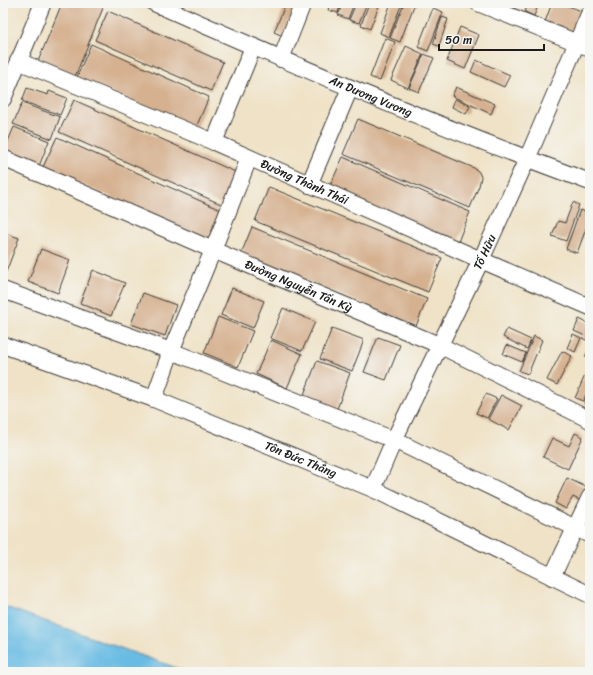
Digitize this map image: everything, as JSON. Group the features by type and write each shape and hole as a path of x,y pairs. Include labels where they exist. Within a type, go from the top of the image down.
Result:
{"street":[{"path":"3,99 12,64 43,3"},
{"name":"An Dương Vương","path":"154,3 350,88 527,159 590,182"},
{"path":"281,59 303,3"},
{"path":"478,3 583,46"},
{"name":"Tố Hữu","path":"373,489 394,440 481,260 527,159 583,46 590,12"},
{"path":"214,142 253,47"},
{"name":"Đường Thành Thái","path":"12,64 214,142 590,307"},
{"path":"310,185 350,88"},
{"name":"Đường Nguyễn Tấn Kỳ","path":"3,158 213,250 439,345 590,420"},
{"path":"154,399 171,351 249,158"},
{"path":"3,290 171,351 394,440 590,535"},
{"name":"Tôn Đức Thắng","path":"3,345 154,399 373,489 590,595"},
{"path":"552,577 590,497"}],"water":[{"path":"3,606 188,672 3,672"}],"building":[{"path":"62,3 90,3 103,8 74,79 37,64"},
{"path":"286,3 298,3 283,36 274,32"},
{"path":"330,3 341,3 338,13 328,10"},
{"path":"343,3 354,3 348,19 338,15"},
{"path":"356,3 367,3 359,23 349,20"},
{"path":"369,3 380,3 370,29 361,25"},
{"path":"391,3 402,3 389,37 380,33"},
{"path":"404,3 415,3 400,42 390,38"},
{"path":"528,3 539,3 534,16 525,12"},
{"path":"552,3 561,3 586,13 577,34 545,22"},
{"path":"433,8 443,12 428,51 418,47"},
{"path":"108,11 223,62 211,91 95,40"},
{"path":"442,17 448,19 439,46 433,44"},
{"path":"460,27 479,35 465,69 447,61"},
{"path":"385,38 395,42 380,81 370,77"},
{"path":"91,44 209,97 195,130 77,77"},
{"path":"406,46 423,54 408,88 391,80"},
{"path":"424,54 434,58 419,92 409,88"},
{"path":"476,60 510,75 504,87 471,72"},
{"path":"456,87 495,104 491,114 452,96"},
{"path":"27,88 48,95 49,91 67,98 60,115 22,101"},
{"path":"455,99 470,106 466,114 452,107"},
{"path":"74,100 240,174 225,206 59,132"},
{"path":"22,103 60,117 52,139 13,124"},
{"path":"358,119 474,168 479,172 481,177 470,208 343,154"},
{"path":"14,127 49,141 39,166 4,151"},
{"path":"57,137 223,211 210,241 43,167"},
{"path":"343,157 470,212 457,244 329,188"},
{"path":"269,187 442,258 428,292 255,221"},
{"path":"573,202 579,205 566,241 552,236 558,221 565,223"},
{"path":"580,210 590,214 590,218 577,253 566,249"},
{"path":"252,227 427,299 416,326 241,254"},
{"path":"3,232 19,238 6,272 3,271"},
{"path":"41,249 70,260 58,293 28,282"},
{"path":"93,270 125,283 111,316 80,303"},
{"path":"232,288 264,301 253,328 221,315"},
{"path":"143,293 176,305 165,336 131,324"},
{"path":"283,308 315,322 302,351 270,338"},
{"path":"218,317 253,331 238,367 204,353"},
{"path":"579,319 590,324 590,335 588,341 582,338 583,335 574,331"},
{"path":"332,328 364,340 352,371 320,359"},
{"path":"507,329 531,340 527,349 503,337"},
{"path":"573,334 581,338 575,352 567,348"},
{"path":"534,336 542,340 528,374 519,371"},
{"path":"378,337 400,345 386,380 364,372"},
{"path":"271,340 302,354 287,388 256,374"},
{"path":"507,345 526,353 522,362 503,354"},
{"path":"590,346 590,359 585,357"},
{"path":"562,351 572,356 557,385 547,380"},
{"path":"317,361 350,373 337,409 303,397"},
{"path":"590,364 590,385 583,401 575,398"},
{"path":"590,390 590,406 584,403"},
{"path":"486,394 497,399 487,418 476,413"},
{"path":"501,395 522,406 509,430 488,419"},
{"path":"575,433 583,437 568,469 543,457 552,438 569,446"},
{"path":"567,478 590,489 583,502 573,497 566,509 555,503"}]}
